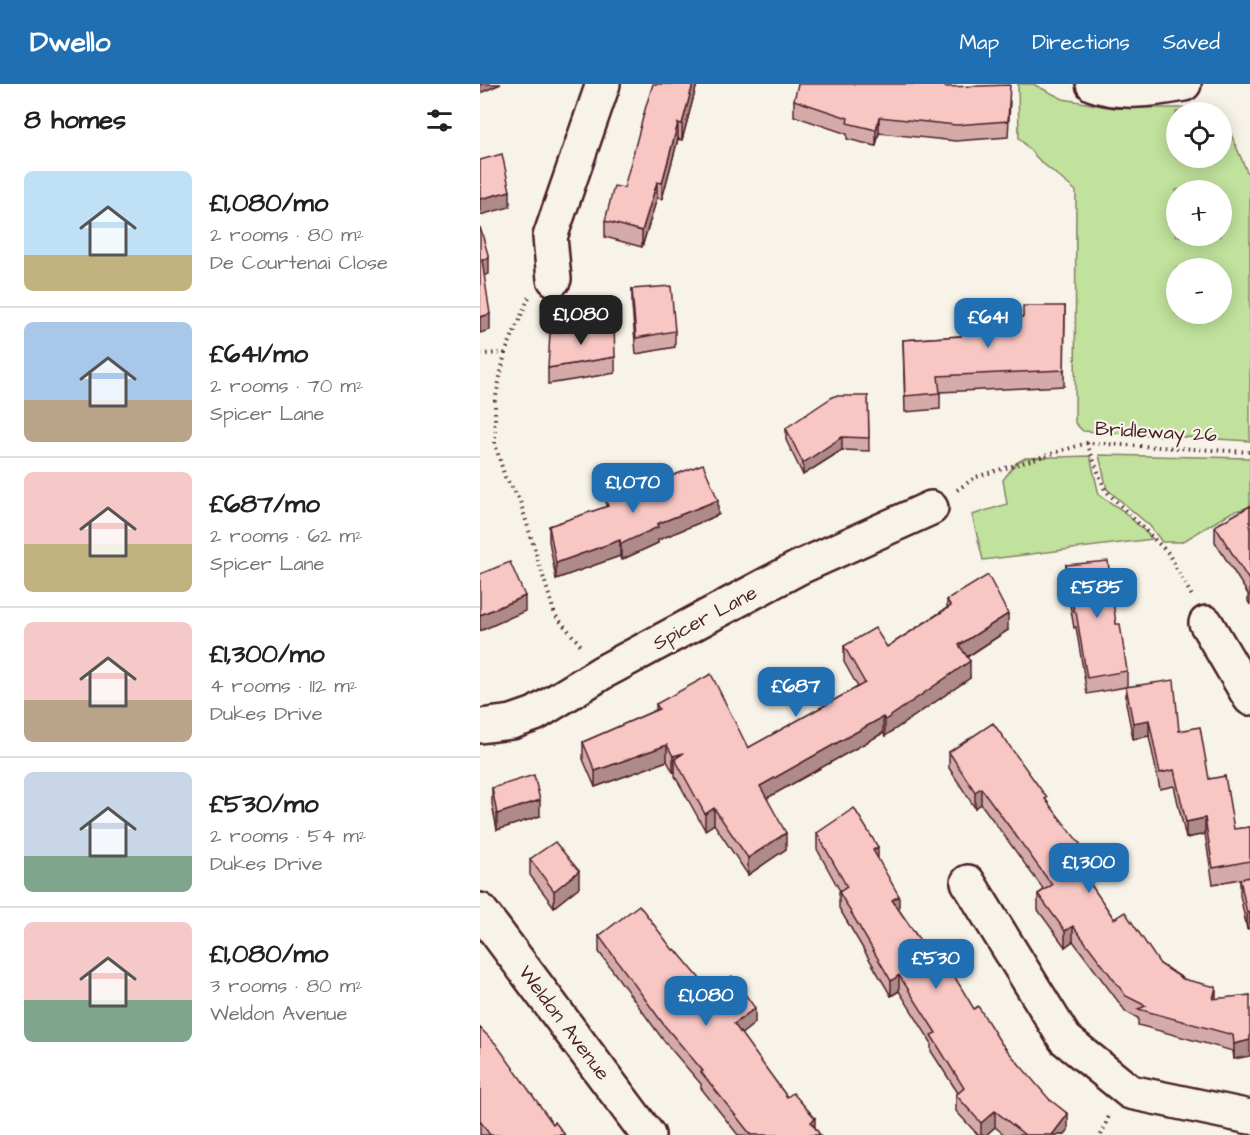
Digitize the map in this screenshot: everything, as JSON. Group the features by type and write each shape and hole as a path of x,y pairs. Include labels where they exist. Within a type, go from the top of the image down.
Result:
{"street":[{"path":"554,279 550,237 603,84"},
{"path":"1093,84 1109,91 1164,88 1184,84"},
{"name":"Spicer Lane","path":"480,726 512,722 535,714 603,672 798,568 931,508"},
{"path":"1206,623 1250,698"},
{"path":"968,882 1065,1039 1130,1092 1250,1117"},
{"name":"Weldon Avenue","path":"480,910 648,1135"}],"path":[{"path":"554,279 530,297 505,353 495,401 495,444 505,477 519,498 555,615 603,672"},
{"path":"480,354 505,353"},
{"path":"1087,443 1105,490 1168,553 1206,623"},
{"name":"Bridleway 26","path":"931,508 976,477 1087,443 1250,452"}],"green space":[{"path":"1018,84 1033,84 1063,99 1114,108 1166,108 1166,168 1232,168 1232,137 1250,179 1250,441 1083,431 1075,423 1076,191 1040,161 1019,138"},
{"path":"1099,455 1250,458 1250,507 1232,512 1182,542 1162,542 1150,526 1107,489"},
{"path":"1090,456 1099,495 1122,510 1153,539 983,560 972,515 1007,504 1003,480 1016,463 1025,458"}],"building":[{"path":"653,84 693,84 682,124 678,123 662,183 657,182 642,231 605,221 614,186 624,188"},
{"path":"798,84 945,84 945,87 1010,85 1008,121 956,125 879,117 876,130 847,123 848,118 794,100"},
{"path":"502,154 510,191 480,199 480,160"},
{"path":"480,227 489,258 482,260 490,314 480,317"},
{"path":"671,286 675,331 636,338 632,289"},
{"path":"1023,306 1065,306 1064,370 938,376 940,393 905,396 903,340 961,336 961,321 1023,317"},
{"path":"614,326 615,357 548,368 550,333"},
{"path":"834,396 868,396 869,438 842,437 803,463 786,428"},
{"path":"703,464 718,500 657,524 658,527 621,544 620,540 556,563 549,526 608,506 606,501"},
{"path":"1250,506 1250,582 1215,526"},
{"path":"1108,561 1116,624 1120,624 1127,671 1087,678 1066,565"},
{"path":"510,562 525,596 480,615 480,574"},
{"path":"988,575 1008,614 959,645 970,661 885,720 883,717 760,786 786,833 748,858 714,808 705,814 675,759 684,753 673,756 667,745 595,771 583,742 659,709 656,704 711,674 748,748 865,683 844,646 875,628 887,647 951,606 947,600"},
{"path":"1174,680 1179,731 1200,727 1209,779 1225,776 1234,829 1250,827 1250,861 1213,868 1205,818 1186,822 1174,770 1160,773 1149,720 1133,723 1126,687"},
{"path":"993,723 1047,798 1045,799 1080,844 1069,852 1114,919 1125,912 1160,964 1183,979 1216,987 1213,999 1250,995 1250,1040 1234,1044 1233,1035 1138,1009 1146,1006 1126,996 1073,926 1065,931 1038,894 1052,885 981,788 975,792 949,752"},
{"path":"534,775 540,800 497,814 492,788"},
{"path":"854,808 878,847 873,850 899,896 892,900 940,970 948,966 974,1009 978,1006 1001,1043 1049,1099 1068,1114 1052,1135 1025,1135 995,1111 981,1123 956,1095 964,1088 931,1035 936,1033 899,975 891,981 839,892 847,887 817,833"},
{"path":"555,842 579,871 554,891 530,859"},
{"path":"1250,877 1250,912 1247,913 1240,879"},
{"path":"639,905 673,950 675,949 711,992 732,976 755,1008 734,1024 787,1097 793,1093 815,1118 811,1122 820,1135 751,1135 701,1072 703,1071 664,1025 599,936"},
{"path":"480,1028 496,1044 553,1124 555,1122 565,1135 490,1135 480,1121"}]}
